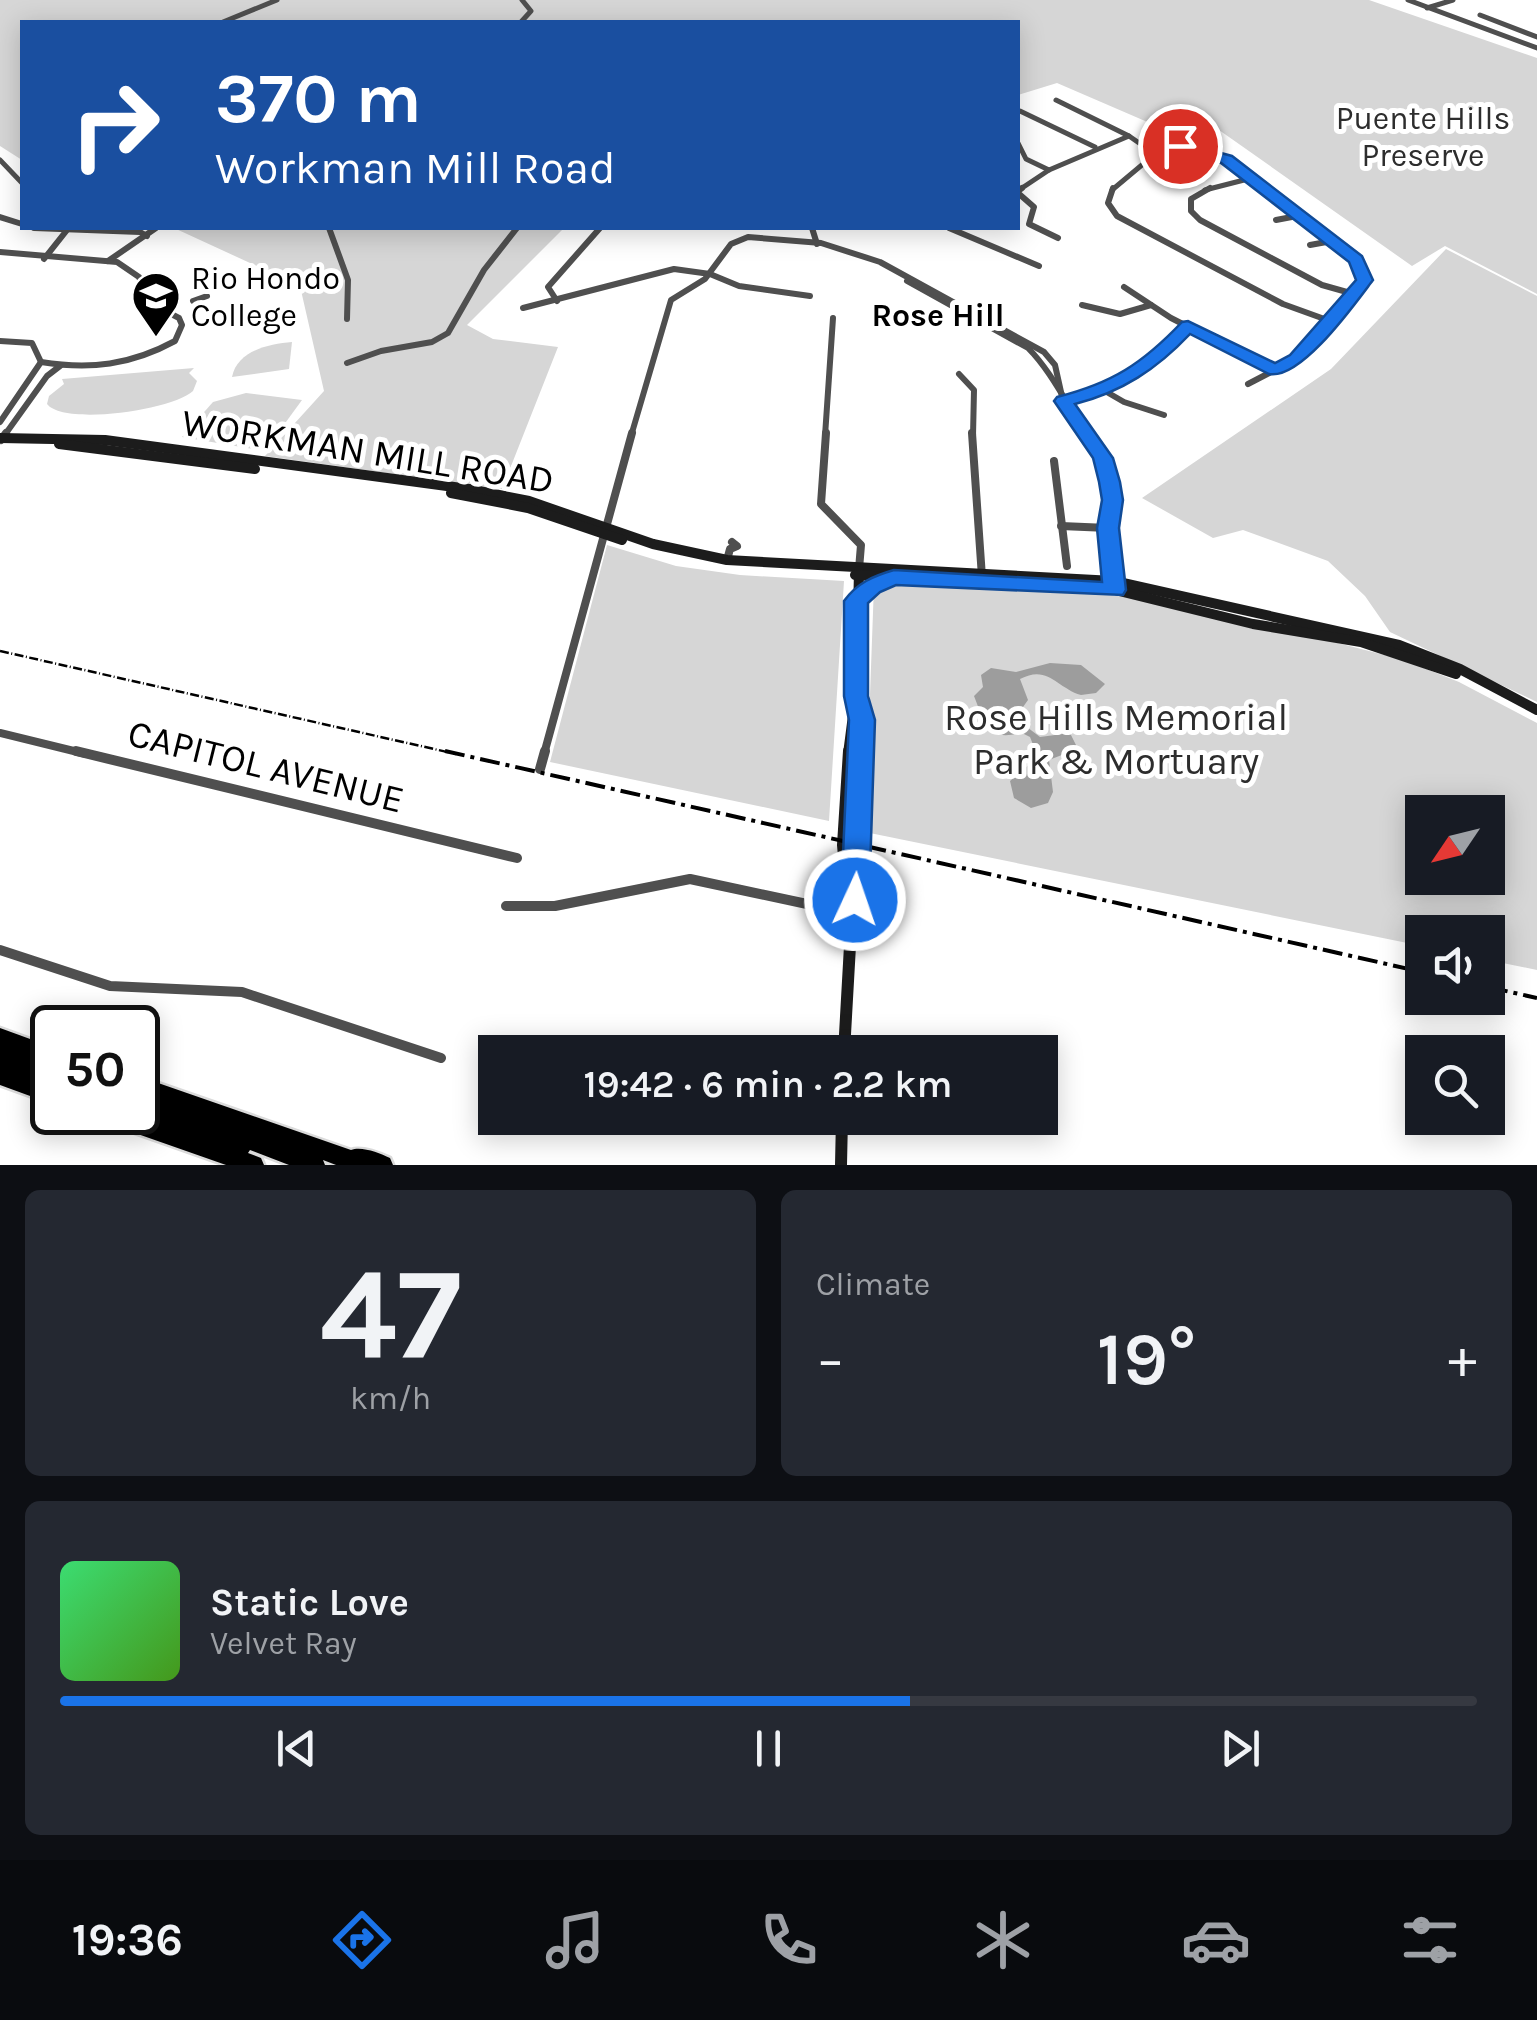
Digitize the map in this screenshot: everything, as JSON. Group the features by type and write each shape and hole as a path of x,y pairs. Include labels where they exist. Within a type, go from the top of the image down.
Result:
{"highway":[{"path":"0,1037 30,1048"},
{"path":"0,1050 30,1060"},
{"path":"0,1063 30,1074"},
{"path":"0,1076 30,1087"},
{"path":"160,1095 318,1158 383,1165"},
{"path":"160,1105 318,1158 364,1165"},
{"path":"160,1120 292,1165"},
{"path":"160,1132 254,1165"}],"main road":[{"name":"WORKMAN MILL ROAD","path":"1,440 100,447 453,493 528,508 602,529"},
{"name":"WORKMAN MILL ROAD","path":"1,440 105,440 505,495 649,550 894,578 982,577"},
{"path":"453,493 498,498 505,495"},
{"name":"WORKMAN MILL ROAD","path":"728,557 774,569 784,565 1114,585 1398,645 1460,669 1537,713"},
{"path":"845,1035 849,913 844,900 845,842 851,716 856,696 859,572"},
{"path":"856,601 872,586 894,578"},
{"path":"842,1135 842,1165"}],"street":[{"path":"228,20 278,0"},
{"path":"522,0 531,11 523,20"},
{"path":"1408,0 1537,48"},
{"path":"1427,8 1453,0"},
{"path":"1480,15 1537,37"},
{"path":"1056,100 1129,136 1155,154 1112,188 1108,197 1117,216 1283,304 1330,321"},
{"path":"1020,110 1095,147"},
{"path":"1020,191 1049,170 1095,147 1129,136"},
{"path":"1151,149 1197,145 1226,160 1360,267 1364,280 1296,359 1248,384"},
{"path":"1022,159 1049,170"},
{"path":"0,160 20,181"},
{"path":"1248,179 1215,186 1195,196 1191,211 1200,220 1322,285 1354,294"},
{"path":"1020,194 1034,207 1029,224 1058,238"},
{"path":"1276,220 1298,216"},
{"path":"46,256 66,230 140,232 147,236"},
{"path":"108,261 154,230"},
{"path":"330,230 348,280 347,319"},
{"path":"347,363 381,351 426,344 448,333 484,270 515,230"},
{"path":"558,301 548,287 598,230"},
{"path":"745,230 748,237"},
{"path":"813,230 817,242 833,254 892,274 1028,348 1043,362 1103,458 1112,500 1108,528 1114,585"},
{"path":"954,230 1040,266"},
{"path":"965,234 972,230"},
{"path":"540,769 602,529 614,504 662,318 671,300 710,274 718,257 731,244 748,237 798,244 817,242"},
{"path":"1310,245 1332,241"},
{"path":"0,252 108,261 132,269 150,302 179,318 181,331 176,341 136,360 88,368 41,362"},
{"path":"523,308 667,269 710,274 739,286 810,296"},
{"path":"1124,287 1188,326 1275,370"},
{"path":"193,301 206,296"},
{"path":"1082,305 1120,314 1151,305"},
{"path":"833,318 821,504 861,544 859,572"},
{"path":"1064,401 1105,391 1160,356 1188,326"},
{"path":"0,341 32,343 41,362"},
{"path":"0,422 41,362"},
{"path":"1,440 56,365"},
{"path":"959,374 972,381 975,390 970,412 982,577"},
{"path":"1105,391 1124,402 1164,415"},
{"path":"1054,461 1067,566"},
{"path":"1061,526 1108,528"},
{"name":"CAPITOL AVENUE","path":"0,734 517,858"},
{"path":"506,906 555,906 690,879 849,913"},
{"path":"0,950 110,986 242,992 441,1058"}],"green space":[{"name":"Puente Hills Preserve","path":"0,0 1369,0 1537,58 1537,294 1445,246 1412,266 1219,130 1159,127 1057,83 1020,94 1020,20 20,20 20,159 0,146"},
{"path":"178,230 562,230 467,325 493,339 558,347 502,489 265,456 324,391 300,286"},
{"path":"1446,249 1537,296 1537,702 1390,632 1365,596 1328,561 1243,530 1213,538 1142,498 1331,369"},
{"path":"292,342 289,369 232,377 247,355"},
{"path":"194,368 189,373 197,381 193,391 164,404 95,415 57,411 47,404 49,396 64,384 62,379"},
{"path":"246,393 302,400 267,448 259,450 182,437 213,402"},
{"name":"Rose Hills Memorial Park & Mortuary","path":"607,545 676,566 740,575 844,581 829,821 550,762"},
{"name":"Rose Hills Memorial Park & Mortuary","path":"947,584 1091,592 1139,599 1404,660 1459,682 1537,723 1537,970 1505,963 1505,915 1405,915 1405,943 865,832 874,585"}],"shaded area":[{"path":"1050,663 1081,665 1105,684 1096,693 1081,695 1038,674 1020,679 1028,700 1018,714 1019,721 1040,737 1070,733 1076,745 1072,751 1049,760 1053,792 1048,803 1031,808 1014,798 1010,781 1038,757 1030,737 1022,733 994,733 985,723 974,696 983,687 981,675 991,668 1016,672"}],"railway":[{"path":"0,651 456,754"},
{"path":"445,751 1405,968"},
{"path":"1505,991 1537,998"}],"place":[{"name":"Rio Hondo College","path":"156,338"}],"district":[{"name":"Rose Hill","path":"938,315"}],"route":[{"path":"855,900 862,720 856,696 856,601 872,586 894,578 1115,590 1108,528 1110,482 1103,458 1064,401 1105,391 1160,356 1188,326 1275,370 1296,359 1364,280 1356,260 1226,160 1204,150 1180,146"}]}
